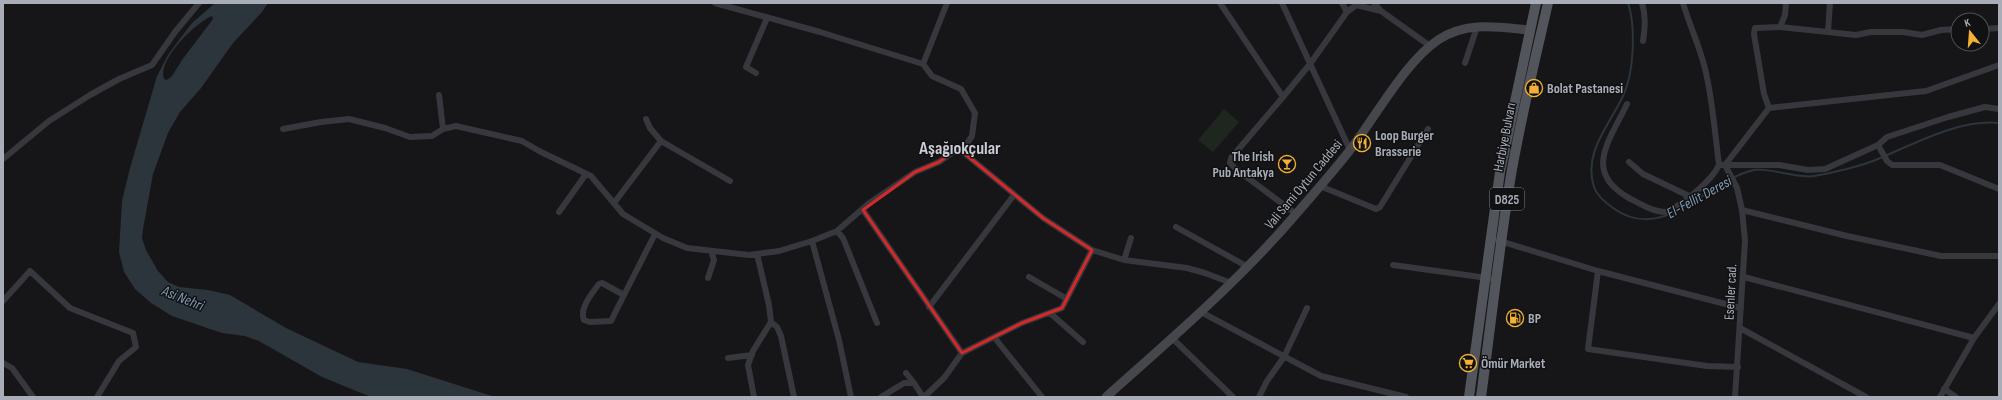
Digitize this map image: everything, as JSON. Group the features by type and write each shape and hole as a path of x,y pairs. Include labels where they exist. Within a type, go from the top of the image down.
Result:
{"main road":[{"name":"Harbiye Bulvarı","path":"1469,397 1484,277 1508,131 1536,3"},
{"name":"Harbiye Bulvarı","path":"1481,397 1495,278 1526,93 1548,3"}],"street":[{"path":"3,159 49,121 90,95 119,79 152,65 175,32 199,3"},
{"path":"715,3 820,32 923,64 932,76 961,89 975,113 972,136 961,152"},
{"path":"923,64 947,3"},
{"path":"1220,3 1283,97"},
{"path":"1282,3 1350,150"},
{"path":"1342,3 1347,12"},
{"path":"1374,3 1381,11 1430,46"},
{"path":"1642,3 1645,14 1643,41"},
{"name":"Esenler cad.","path":"1683,3 1697,41 1706,73 1722,165 1729,173 1737,188 1742,210 1745,241 1744,277 1735,397"},
{"path":"1780,27 1785,15 1786,3"},
{"path":"1828,31 1830,3"},
{"path":"1296,214 1236,169 1230,162 1231,158 1310,64 1347,12 1357,4 1381,11"},
{"path":"756,73 746,67 767,18"},
{"path":"1466,63 1477,27"},
{"name":"Vali Sami Oytun Caddesi","path":"1106,397 1201,312 1248,267 1296,214 1350,150 1410,68 1430,46 1456,30 1477,27 1529,30"},
{"path":"1769,108 1764,94 1754,34 1755,28 1780,27 1856,35 1879,32 1922,35 1940,30 1950,29"},
{"path":"1627,104 1603,157 1602,169 1605,176 1616,189 1660,212 1671,209 1711,177 1769,108 1926,91 1999,65"},
{"path":"439,95 444,130"},
{"path":"1722,165 1779,165 1808,170 1825,169 1878,145 1888,137 1948,117 1986,108 1999,109"},
{"path":"282,129 349,119 386,128 410,137 432,136 456,126 522,141 591,176 623,214 655,234 687,248 757,254 779,251 812,241 837,231 915,172 939,162 956,150 961,152 1043,218 1092,250 1124,260 1187,268 1205,272 1231,284"},
{"path":"646,119 650,128 661,141 730,181"},
{"path":"1320,186 1376,209 1380,207 1428,129"},
{"path":"614,203 661,141"},
{"path":"1878,145 1886,160 1892,166 1940,165 1999,189"},
{"path":"1629,162 1643,174 1688,196"},
{"path":"559,212 586,174"},
{"path":"930,307 1014,195"},
{"path":"863,210 962,353"},
{"path":"1742,210 1847,236 1941,256 1999,256"},
{"path":"1176,227 1248,267"},
{"path":"837,231 843,238 876,323"},
{"path":"624,294 602,283 599,284 583,311 584,320 590,322 610,321 624,294 655,234"},
{"path":"1124,260 1131,238"},
{"path":"1490,238 1598,271 1741,308"},
{"path":"812,241 837,332 851,397"},
{"path":"906,373 923,397 944,378 962,353 1022,323 1062,308 1092,250"},
{"path":"708,278 714,260 711,251"},
{"path":"754,397 748,365 771,322 769,305 757,254"},
{"path":"1393,265 1495,278"},
{"path":"3,301 30,271 70,308 133,333 136,347 119,361 97,397"},
{"path":"1598,271 1588,349 1707,366 1738,367"},
{"path":"1029,277 1067,299"},
{"path":"1744,277 1974,338"},
{"path":"1940,397 1974,338 1999,304"},
{"path":"1259,397 1267,381 1284,358 1307,308"},
{"path":"1201,312 1284,358 1321,376 1406,397"},
{"path":"1050,313 1082,342"},
{"path":"771,322 777,327 781,336 794,397"},
{"path":"1740,328 1866,397"},
{"path":"994,337 1042,397"},
{"path":"1172,338 1233,397"},
{"path":"728,358 752,355"},
{"path":"3,363 12,368 33,397"},
{"path":"883,393 904,383 914,383"},
{"path":"1944,389 1956,397"}],"highlighted area":[{"path":"956,150 964,153 1043,218 1092,250 1062,308 1022,323 962,353 863,210 915,172 939,162"}],"shaded area":[{"path":"1224,109 1239,122 1213,152 1198,140"}],"water":[{"name":"Asi Nehri","path":"215,3 268,3 262,12 233,43 201,88 180,112 168,133 153,174 142,238 146,250 158,271 168,282 179,287 208,290 230,295 286,328 358,362 407,369 495,397 371,397 322,377 259,341 245,336 222,333 172,316 151,303 135,289 124,272 119,252 122,201 157,76 168,55 192,23","holes":["212,16 213,19 182,60 172,76 167,80 164,79 163,71 166,62 179,43 196,26"]}],"waterway":[{"name":"El-Fellit Deresi","path":"1628,3 1631,13 1633,37 1630,75 1623,96 1599,140 1592,162 1592,174 1595,190 1602,199 1613,208 1632,217 1650,219 1668,215 1685,207 1719,185 1754,170 1767,170 1799,176 1821,175 1871,162 1922,140 1953,129 1968,125 1999,123"}],"place":[{"name":"Bolat Pastanesi","path":"1534,88"},
{"name":"Loop Burger Brasserie","path":"1362,143"},
{"name":"The Irish Pub Antakya","path":"1287,164"},
{"name":"BP","path":"1515,318"},
{"name":"Ömür Market","path":"1468,363"}],"district":[{"name":"Aşağıokçular","path":"960,148"}]}
